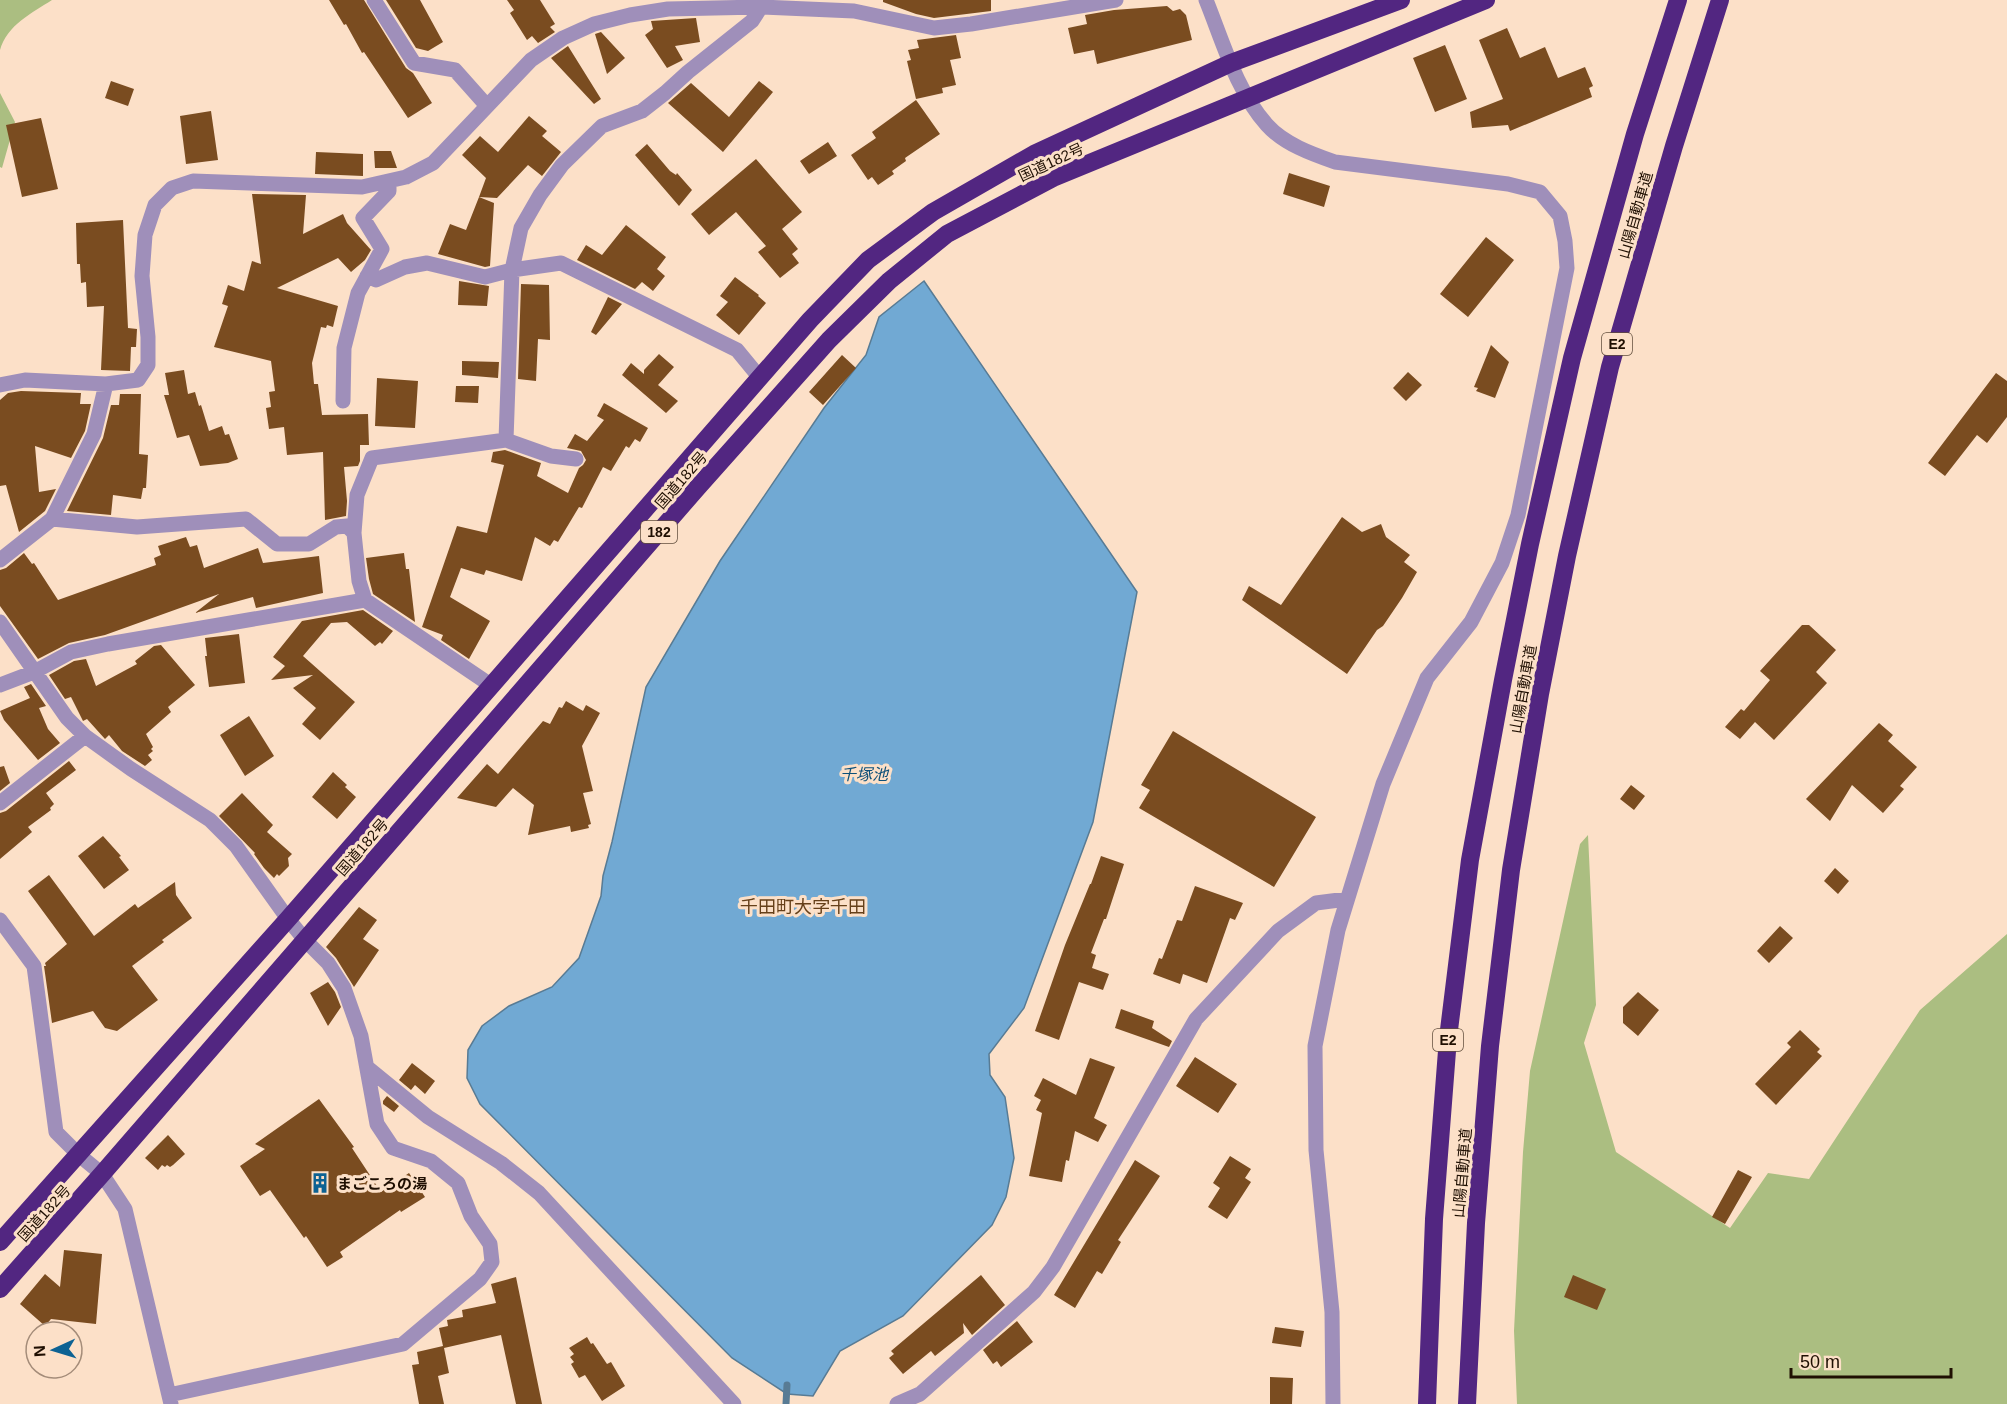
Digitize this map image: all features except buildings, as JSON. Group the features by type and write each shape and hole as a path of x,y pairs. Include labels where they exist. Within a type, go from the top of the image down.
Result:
{"highway":[{"name":"国道182号","path":"0,1242 288,920 810,321 868,260 933,212 1034,154 1231,63 1401,0"},
{"name":"国道182号","path":"0,1289 706,479 829,340 889,281 947,234 1053,178 1486,0"},
{"name":"山陽自動車道","path":"1427,1404 1434,1219 1448,1038 1470,860 1530,544 1572,358 1635,134 1678,0"},
{"name":"山陽自動車道","path":"1467,1404 1476,1223 1490,1046 1510,870 1540,694 1567,556 1610,367 1674,146 1720,0"}],"street":[{"path":"374,0 414,63 455,70 487,106"},
{"path":"0,385 25,380 106,384 138,380 147,365 148,337 142,276 145,235 155,205 172,188 193,181 362,187 406,177 433,163 531,60 563,38 594,24 668,9 760,7 854,11 934,28 1116,0"},
{"path":"1206,0 1247,97 1268,126 1288,142 1335,162 1508,184 1540,192 1560,216 1565,241 1567,268 1518,515 1505,553 1471,622 1427,678 1383,784 1338,930 1315,1046 1316,1150 1332,1311 1333,1404"},
{"path":"506,440 512,270 521,228 540,195 562,165 602,126 642,111 658,99 752,21 760,7"},
{"path":"343,400 344,348 358,293 382,249 363,218 389,191 389,182"},
{"path":"368,276 376,280 405,267 427,263 485,278 512,270 561,263 737,350 760,378"},
{"path":"0,560 52,519 94,434 106,384"},
{"path":"492,686 365,600 359,581 354,533 357,495 372,458 506,440 551,456 576,459"},
{"path":"52,519 137,527 246,519 277,544 309,544 336,527 347,526 354,533"},
{"path":"0,685 34,672 71,652 365,600"},
{"path":"0,622 67,718 85,736 131,769 210,820 236,846 288,920 328,963 344,988 361,1036 377,1124 393,1148 431,1161 458,1183 471,1216 490,1244 492,1262 480,1279 403,1344 170,1400 125,1209 102,1174 56,1132 34,966 0,920"},
{"path":"0,803 85,736"},
{"path":"897,1404 922,1399 1034,1292 1053,1267 1196,1020 1278,931 1316,903 1347,899"},
{"path":"368,1068 428,1117 501,1163 539,1193 734,1404"}],"green space":[{"path":"0,0 52,0 14,27 3,41 0,50"},
{"path":"0,93 15,122 2,168 0,167"},
{"path":"1588,835 1596,1005 1584,1043 1616,1152 1730,1228 1768,1173 1809,1179 1920,1010 2007,934 2007,1404 1517,1404 1514,1331 1523,1152 1530,1071 1580,844"}],"water":[{"name":"千塚池","path":"924,281 1137,592 1093,822 1024,1008 989,1054 990,1075 1005,1097 1014,1158 1006,1197 992,1225 903,1316 840,1351 813,1396 787,1394 732,1358 480,1104 467,1078 468,1050 482,1026 509,1006 552,987 579,958 601,896 603,876 646,687 720,561 824,408 866,355 879,317"}],"waterway":[{"path":"786,1404 787,1385"}],"place":[{"name":"まごころの湯","path":"320,1183"}],"district":[{"name":"千田町大字千田","path":"803,907"}]}
